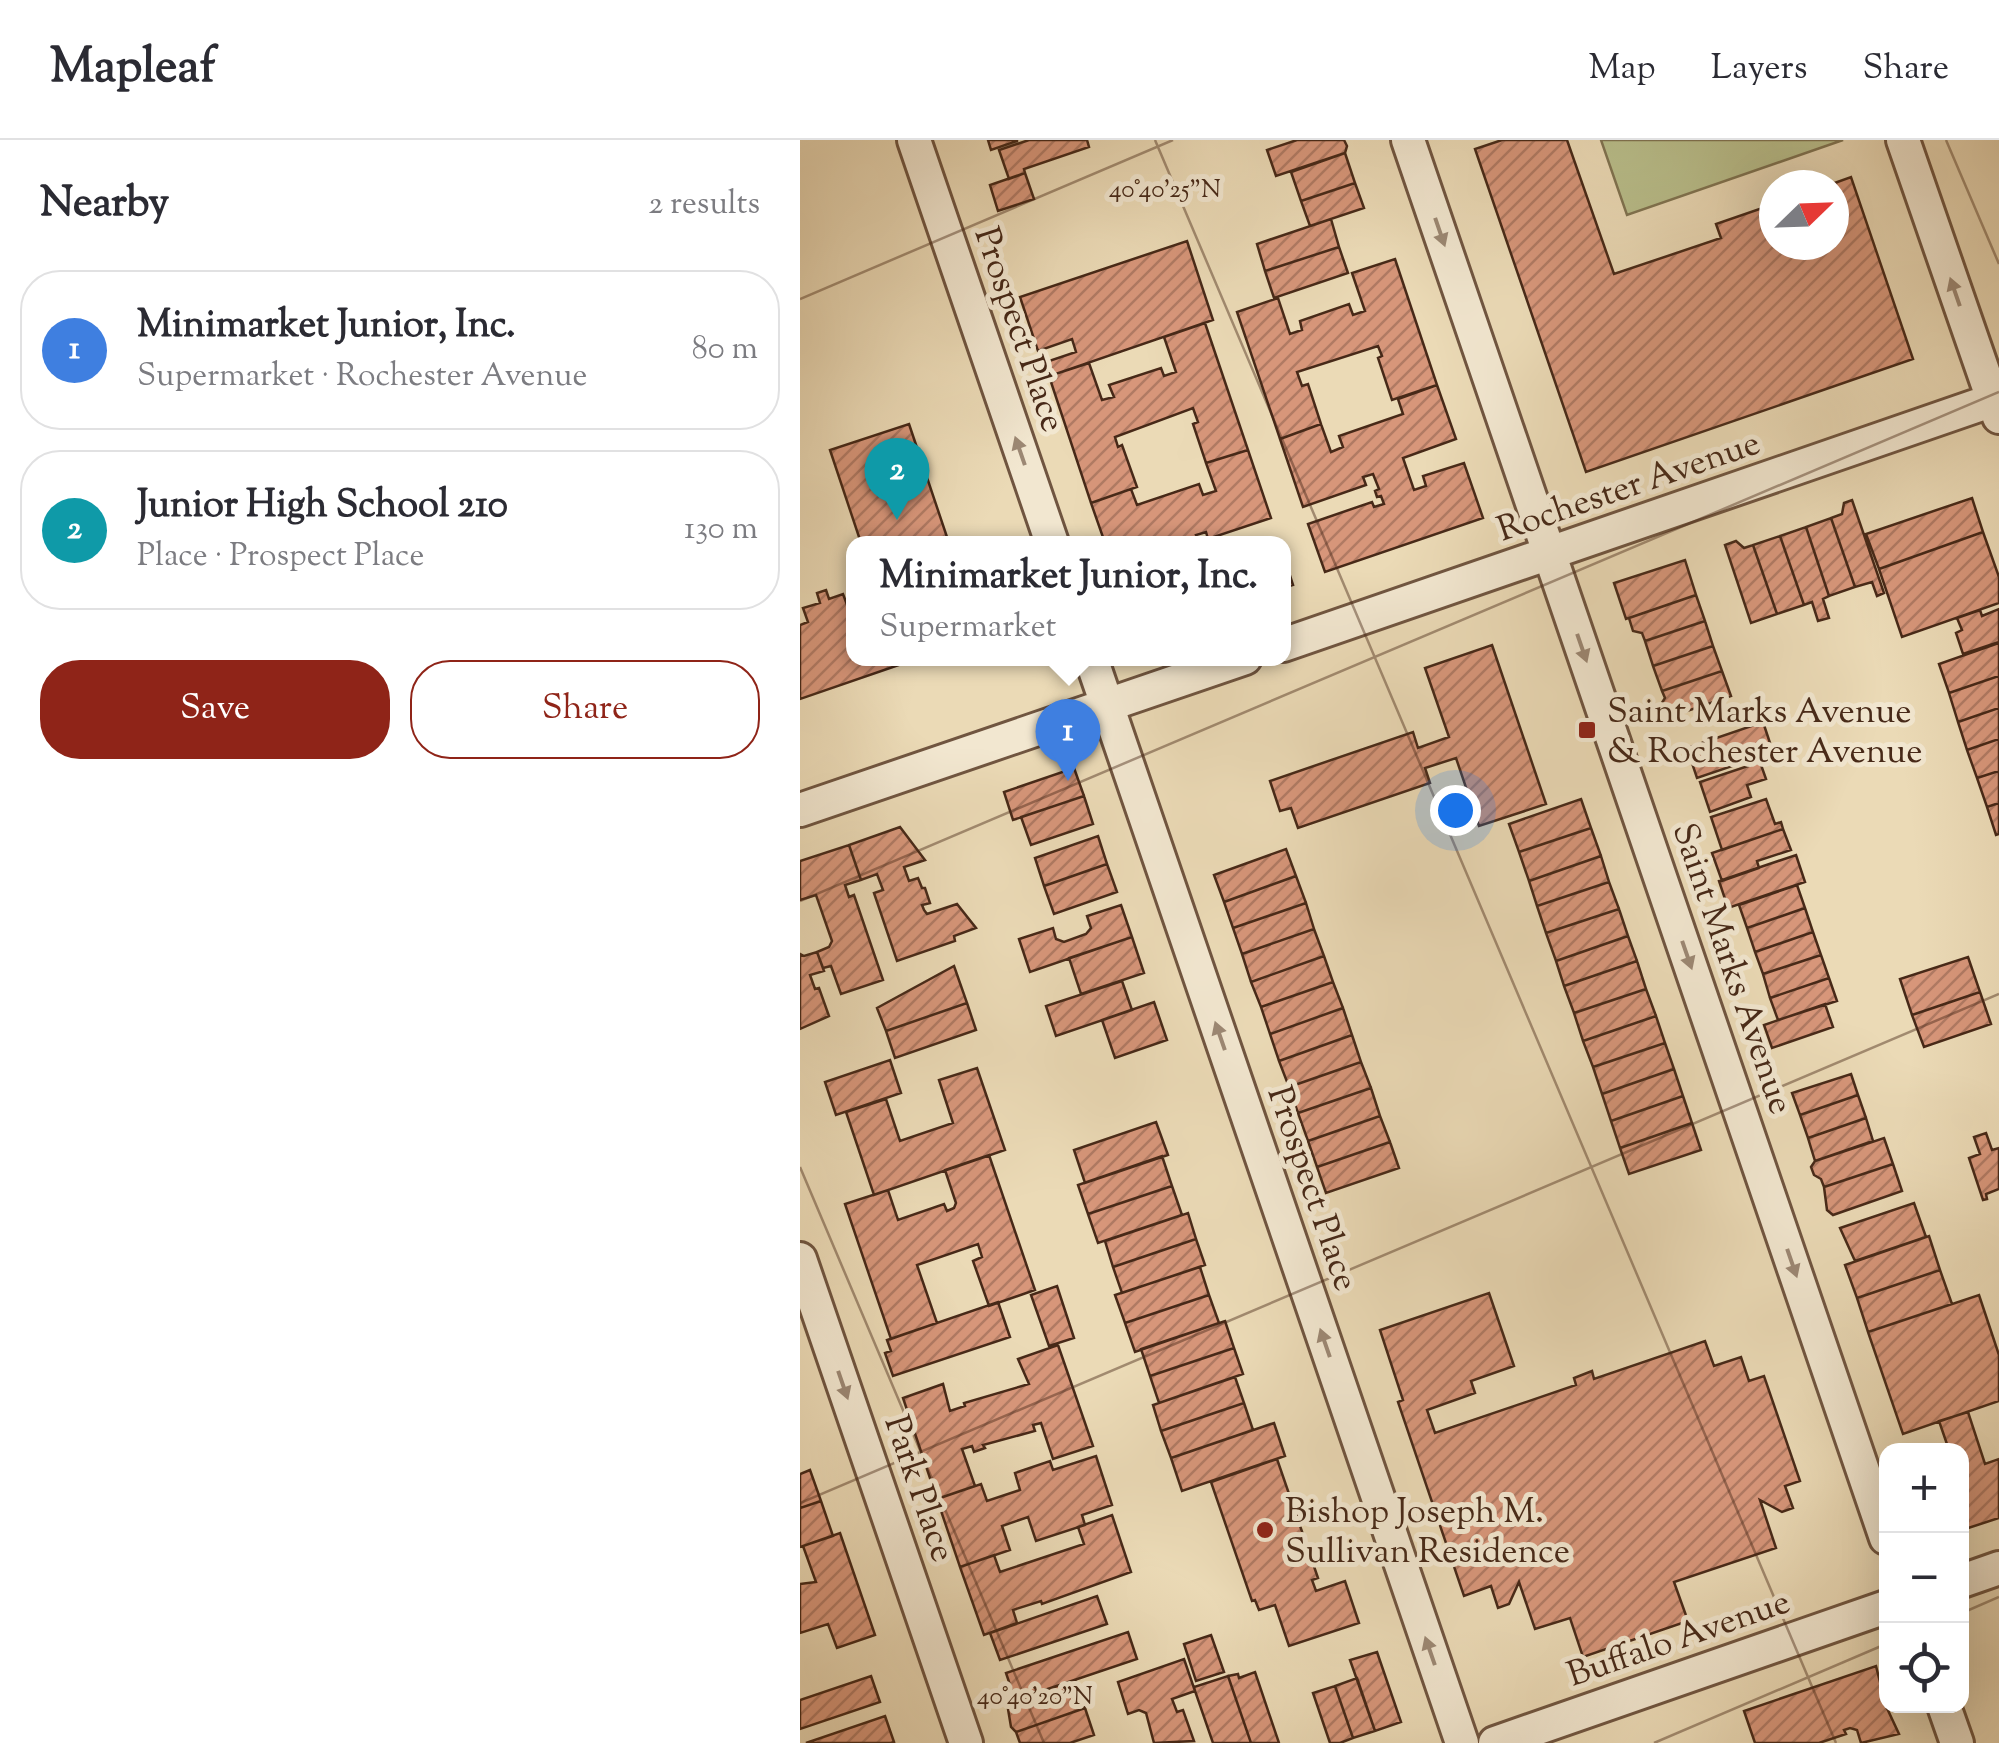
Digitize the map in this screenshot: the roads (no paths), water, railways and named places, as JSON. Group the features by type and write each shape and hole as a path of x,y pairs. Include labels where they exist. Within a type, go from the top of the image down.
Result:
{"street":[{"name":"Prospect Place","path":"914,140 1049,536"},
{"name":"Saint Marks Avenue","path":"1408,140 1884,1533"},
{"path":"1903,140 1997,406"},
{"name":"Rochester Avenue","path":"1291,643 1997,406"},
{"name":"Prospect Place","path":"1094,666 1462,1743"},
{"path":"800,810 1222,666"},
{"name":"Park Place","path":"800,1260 966,1743"},
{"path":"1969,1579 1999,1568"},
{"name":"Buffalo Avenue","path":"1495,1743 1879,1609"},
{"path":"1946,1713 1957,1743"}],"place":[{"name":"Junior High School 210","path":"897,520"},
{"name":"Saint Marks Avenue & Rochester Avenue","path":"1587,730"},
{"name":"Minimarket Junior, Inc.","path":"1068,781"},
{"name":"Bishop Joseph M. Sullivan Residence","path":"1265,1530"}]}
